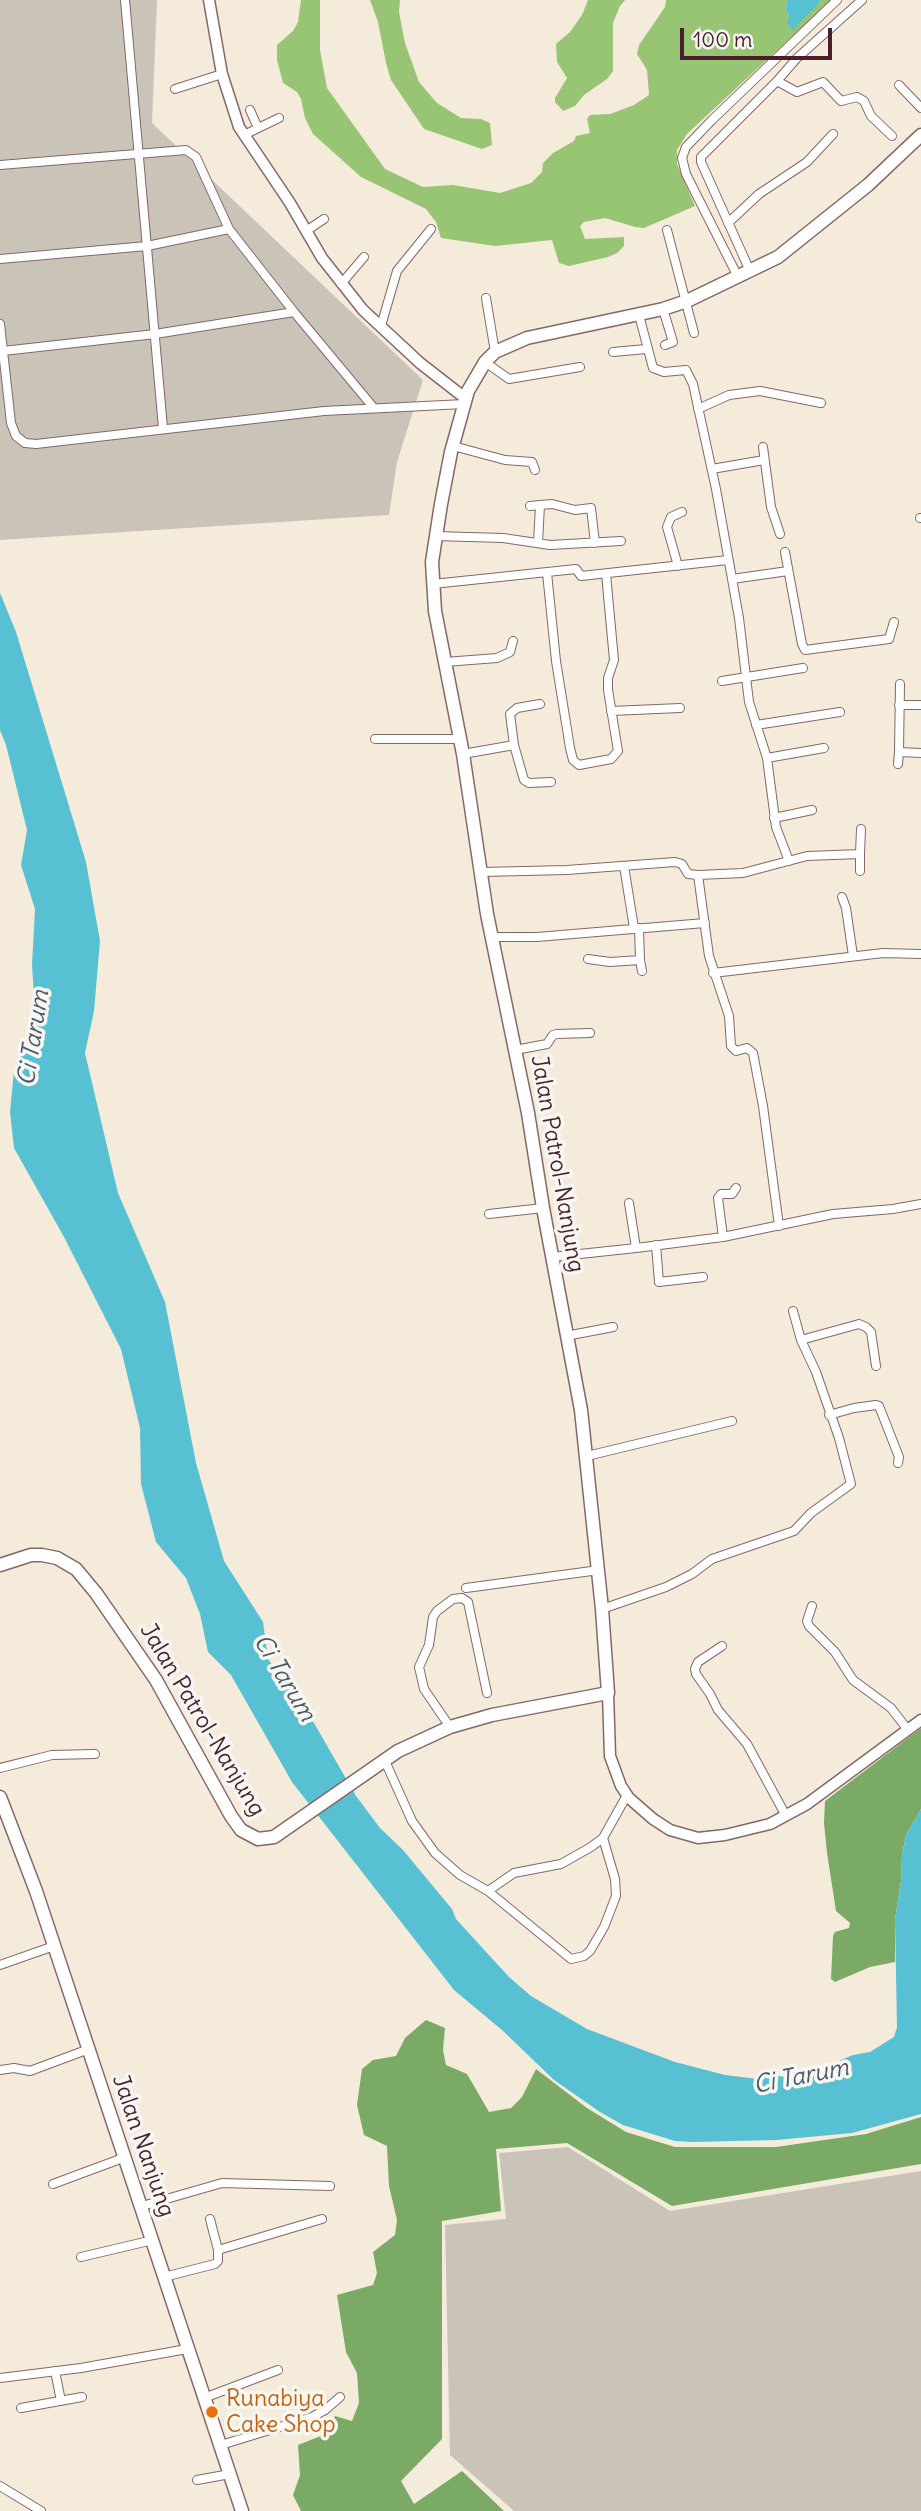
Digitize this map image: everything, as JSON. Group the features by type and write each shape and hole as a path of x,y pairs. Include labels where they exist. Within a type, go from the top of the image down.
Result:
{"main road":[{"name":"Jalan Patrol-Nanjung","path":"0,1565 31,1555 42,1555 57,1558 76,1569 96,1593 156,1680 231,1816 241,1830 258,1839 274,1837 398,1751 450,1727 492,1715 608,1693 603,1609 581,1410 492,937 463,754 435,611 435,536 453,446 465,401 485,362 495,352 527,338 639,315 687,301 778,257 835,214 921,135"},
{"name":"Jalan Nanjung","path":"0,1797 89,2049 242,2511"}],"street":[{"path":"125,0 163,428"},
{"path":"209,0 222,74 234,116 290,202 322,258 363,310 465,401"},
{"path":"737,277 686,174 682,158 686,147 712,120 837,0"},
{"path":"750,271 700,159 778,81 797,58 862,0"},
{"path":"175,89 222,74"},
{"path":"778,81 797,92 823,82 841,101 857,97 864,101 871,116 892,136"},
{"path":"899,85 921,108"},
{"path":"250,110 258,128"},
{"path":"244,135 279,118"},
{"path":"727,223 759,194 807,162 833,134"},
{"path":"0,165 180,149 193,154 229,229 373,407"},
{"path":"306,230 324,219"},
{"path":"0,259 147,246 229,229"},
{"path":"381,326 397,271 431,229"},
{"path":"667,230 694,333"},
{"path":"341,284 364,257"},
{"path":"486,299 495,352"},
{"path":"663,309 673,342 664,345"},
{"path":"3,351 155,334 294,312"},
{"path":"639,315 653,368 664,372 686,370 693,384 732,579 749,702 766,758 774,818 789,861"},
{"path":"0,324 11,423 16,436 25,443 36,444 373,407 465,401"},
{"path":"613,352 646,349"},
{"path":"485,362 509,379 580,367"},
{"path":"698,409 729,396 760,391 821,403"},
{"path":"453,446 505,460 532,462 535,470"},
{"path":"763,447 771,507 780,534"},
{"path":"712,469 775,461"},
{"path":"530,506 552,504 575,510 591,508 595,543"},
{"path":"538,543 540,505"},
{"path":"678,566 667,527 671,517 682,512"},
{"path":"435,536 503,538 570,545 621,541"},
{"path":"785,552 805,650 889,639 894,622"},
{"path":"433,584 577,569 581,576 728,560"},
{"path":"732,579 788,571"},
{"path":"547,573 556,661 570,748 576,763 611,759 617,754 618,748 608,678 614,660 606,573"},
{"path":"445,662 497,658 510,652 513,641"},
{"path":"722,681 803,668"},
{"path":"898,764 900,684"},
{"path":"540,704 517,708 510,713 514,745 524,780 529,783 551,782"},
{"path":"899,705 921,705"},
{"path":"611,711 680,708"},
{"path":"756,724 840,712"},
{"path":"375,739 459,739"},
{"path":"463,754 514,745"},
{"path":"766,758 824,748"},
{"path":"899,752 921,753"},
{"path":"774,818 812,810"},
{"path":"860,871 861,829"},
{"path":"481,872 568,870 679,862 688,874 743,873 807,856 860,854"},
{"path":"624,866 642,971"},
{"path":"698,875 709,956 729,1016 733,1050 747,1048 753,1053 779,1226"},
{"path":"842,897 853,956"},
{"path":"492,937 705,923"},
{"path":"713,973 883,953 921,954"},
{"path":"588,959 610,962 640,960"},
{"path":"515,1050 547,1044 556,1034 590,1032"},
{"path":"723,1237 718,1198 721,1194 732,1194 736,1188"},
{"path":"629,1203 636,1248"},
{"path":"552,1257 723,1237 833,1214 921,1205"},
{"path":"489,1214 543,1208"},
{"path":"656,1245 659,1282 703,1277"},
{"path":"603,1609 666,1587 692,1574 712,1559 794,1531 811,1513 849,1486 851,1482 847,1462 816,1372 801,1340 793,1311"},
{"path":"801,1340 859,1324 866,1326 871,1332 876,1366"},
{"path":"566,1336 613,1327"},
{"path":"829,1415 854,1408 879,1406 899,1457 898,1463"},
{"path":"586,1455 733,1421"},
{"path":"467,1588 599,1570"},
{"path":"450,1727 424,1689 419,1667 429,1645 433,1616 453,1599 462,1598 468,1602 487,1693"},
{"path":"812,1606 807,1621 809,1626 835,1652 862,1688 891,1708 908,1730"},
{"path":"722,1646 698,1662 696,1674 718,1710 747,1744 786,1816"},
{"path":"608,1693 612,1766 627,1795 653,1819 670,1830 698,1838 725,1835 770,1824 786,1816 807,1804 921,1720"},
{"path":"0,1769 52,1755 95,1754"},
{"path":"382,1764 412,1821 428,1845 447,1866 488,1891 570,1959 584,1956 590,1951 604,1927 616,1896 615,1879 603,1838"},
{"path":"488,1891 514,1873 561,1864 578,1857 603,1838 627,1795"},
{"path":"0,1965 54,1946"},
{"path":"0,2070 39,2069 89,2049"},
{"path":"53,2184 123,2158"},
{"path":"142,2206 222,2183 330,2186"},
{"path":"218,2250 322,2218"},
{"path":"164,2277 215,2264 219,2258 210,2219"},
{"path":"81,2256 153,2240"},
{"path":"0,2378 81,2368 187,2349"},
{"path":"204,2398 278,2370"},
{"path":"55,2371 61,2401"},
{"path":"21,2408 82,2397"},
{"path":"221,2445 312,2417 340,2397"},
{"path":"197,2480 230,2474"},
{"path":"0,2486 41,2511"}],"shaded area":[{"path":"0,0 157,0 152,123 423,380 397,462 389,515 0,540"},
{"path":"568,2147 670,2211 921,2171 921,2511 514,2511 450,2455 445,2225 506,2219 499,2153"}],"green space":[{"path":"301,0 320,0 320,50 327,88 385,169 423,187 453,185 500,193 531,183 542,172 543,163 553,153 574,141 576,136 590,133 587,119 590,115 610,114 634,105 649,95 647,70 637,54 639,45 665,7 666,0 787,0 789,17 818,3 819,0 831,0 687,134 677,150 677,164 695,206 644,228 605,218 584,222 580,226 585,239 624,237 624,246 608,257 569,266 559,263 552,240 495,246 441,238 436,222 426,209 361,177 313,134 297,92 283,83 277,60 277,45 293,31 298,22"},
{"path":"370,0 400,0 399,12 405,43 419,82 437,103 461,118 481,119 490,123 492,145 482,149 424,129 391,80 378,22"},
{"path":"588,0 625,0 613,23 613,71 575,106 563,111 555,98 567,78 557,62 556,44 570,32 582,15"},
{"path":"921,1728 921,1809 906,1835 902,1855 895,1920 895,1962 870,1967 835,1982 831,1979 833,1936 835,1932 849,1928 850,1923 836,1911 824,1823 825,1801"},
{"path":"426,2020 445,2028 443,2050 446,2065 467,2074 489,2112 511,2108 522,2097 536,2069 587,2108 626,2132 675,2147 776,2147 866,2134 921,2117 921,2164 672,2206 567,2143 496,2149 501,2211 442,2221 442,2439 401,2481 414,2504 462,2471 504,2511 301,2511 293,2495 300,2475 298,2445 326,2434 335,2416 352,2421 359,2403 357,2373 346,2352 337,2295 373,2285 377,2273 373,2252 395,2235 397,2220 389,2186 387,2146 364,2135 357,2105 362,2069 373,2060 396,2056 405,2038"}],"water":[{"path":"787,0 819,0 819,3 793,30 787,24"},
{"name":"Ci Tarum","path":"0,593 16,632 86,862 100,941 94,1011 85,1053 118,1193 165,1302 196,1463 224,1561 263,1622 268,1659 314,1723 356,1796 380,1828 403,1850 452,1909 456,1919 509,1977 531,1996 587,2029 675,2062 725,2075 758,2079 790,2077 853,2055 870,2052 894,2037 897,2027 895,1920 902,1856 906,1835 921,1809 921,2114 852,2133 777,2140 693,2142 675,2141 623,2125 600,2112 554,2080 502,2030 454,1990 292,1782 231,1675 208,1652 200,1614 186,1578 156,1542 141,1484 140,1428 121,1349 64,1237 14,1148 10,1112 14,1071 36,1025 32,965 35,909 21,865 27,830 0,730"}],"place":[{"name":"Runabiya Cake Shop","path":"212,2412"}]}
